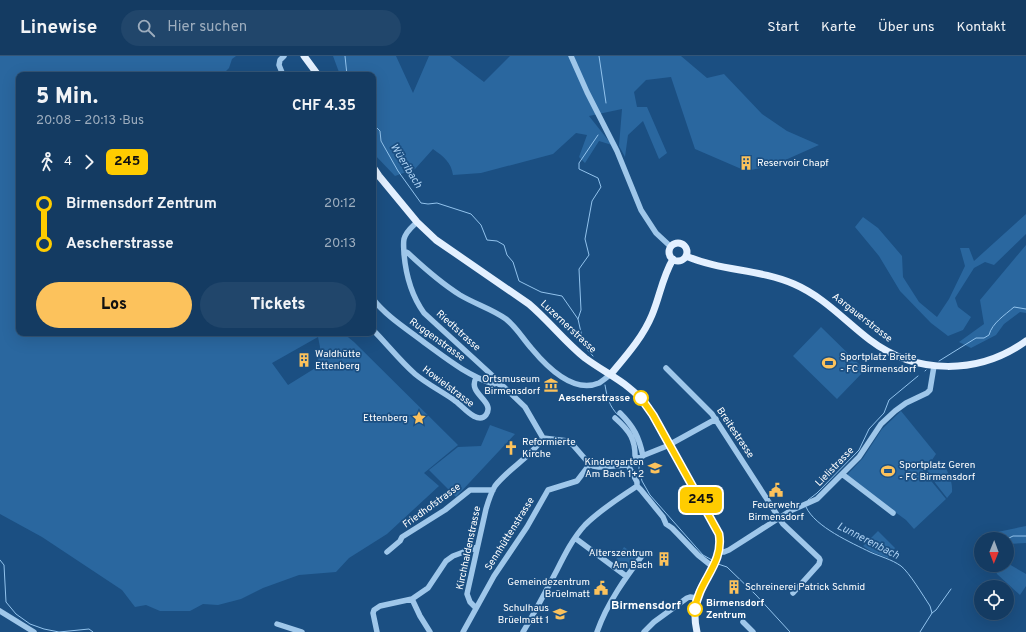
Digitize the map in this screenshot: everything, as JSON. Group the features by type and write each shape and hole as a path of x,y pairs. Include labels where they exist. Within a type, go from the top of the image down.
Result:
{"main road":[{"path":"304,56 316,72"},
{"name":"Luzernerstrasse","path":"376,172 417,222 436,240 529,304 543,316 570,345 591,362 634,390 653,415 717,529 720,542 716,560"},
{"path":"676,242 684,245 687,251 686,256 680,261 672,259 669,253 670,246 676,242"},
{"name":"Aargauerstrasse","path":"686,256 708,264 771,276 796,285 818,297 870,340 887,351 908,360 934,366 950,367 977,364 1006,353 1026,341"},
{"path":"611,374 628,354 648,324 665,274 672,259"},
{"path":"697,632 695,617 698,598 716,560"}],"street":[{"path":"282,72 279,65 280,60 284,56"},
{"path":"571,56 589,98 617,151 641,210 656,233 670,246"},
{"name":"Riedtstrasse","path":"417,222 406,234 404,240 408,279 417,303 424,313 495,378 497,383 504,387 525,407 543,438"},
{"path":"404,251 448,288 495,312 507,320 516,328 540,358 552,369 572,382 586,386 602,381 611,374"},
{"name":"Ruggenstrasse","path":"376,302 399,324 462,369 476,378 494,384 497,383"},
{"name":"Howielstrasse","path":"376,333 416,374 455,400 472,416 481,418 487,413 488,408 474,388 473,384 476,378"},
{"name":"Lielistrasse","path":"716,560 724,552 779,517 794,508 817,499 859,457 881,424 906,403 927,393 930,390 934,366"},
{"name":"Breitestrasse","path":"666,368 716,419 783,524 820,560 819,564 793,593"},
{"path":"618,415 630,424 635,431 641,446 639,458 631,436 618,415"},
{"path":"493,490 543,438 568,441 590,464 599,467 628,465 639,458 670,445 716,419"},
{"name":"Sennhüttenstrasse","path":"463,632 494,576 527,527 548,490 577,481 590,464"},
{"path":"628,465 637,482 637,486 658,511 666,524 672,528 698,555 716,560"},
{"path":"842,474 893,513"},
{"path":"523,632 575,538 584,526 617,498 637,486"},
{"name":"Friedhofstrasse","path":"387,552 400,541 402,537 445,510 466,492 474,489 493,490"},
{"name":"Kirchhaldenstrasse","path":"476,608 470,602 468,594 486,509 493,490"},
{"path":"575,538 626,576"},
{"path":"377,632 373,613 374,610 380,606 412,599 428,588 446,561 453,556 478,547"},
{"path":"597,632 605,612 626,576 644,553"},
{"path":"644,632 654,622 686,598 698,598"},
{"path":"412,599 430,632"},
{"path":"0,611 34,632"},
{"path":"743,622 753,632"},
{"path":"277,624 302,632"}],"shaded area":[{"path":"0,56 236,56 232,59 229,68 225,72 16,72 16,336 347,336 458,445 424,473 439,486 387,534 349,558 336,572 299,575 263,588 241,599 218,605 203,604 190,611 160,611 146,605 135,607 122,590 42,537 0,514","holes":["318,337 320,347 317,367 288,385 272,363"]},
{"path":"333,56 396,56 413,93 429,56 450,56 484,82 510,56 681,56 707,78 724,74 762,114 787,131 819,145 774,165 746,171 695,149 671,77 646,80 634,92 637,107 647,107 667,153 659,159 643,121 628,135 625,157 619,146 622,109 589,116 612,145 599,141 585,163 579,157 587,135 576,133 553,154 481,173 453,175 451,167 446,160 433,149 415,169 395,176 376,156 376,72 339,72"},
{"path":"1026,214 1026,234 994,265 985,262 974,268 955,298 958,307 971,317 963,330 948,336 931,323 900,291 879,256 855,227 863,217 878,228 902,256 903,277 919,302 937,317 949,299 965,266 960,248 969,248 974,261"},
{"path":"1026,245 1026,313 1020,312 1004,324 996,335 971,348 959,342 984,324 980,300"},
{"name":"Sportplatz Breite - FC Birmensdorf","path":"821,327 865,370 837,399 793,356"},
{"name":"Sportplatz Geren - FC Birmensdorf","path":"901,411 936,454 926,469 924,475 946,499 914,529 906,520 846,476 863,458 882,429"},
{"path":"490,425 515,434 456,497 429,470 458,447 481,446"},
{"path":"940,460 952,483 952,492 947,498 927,471"},
{"path":"1026,526 1026,543 1014,544 1014,532 997,532"},
{"path":"878,531 895,548 888,558 872,552 863,546"},
{"path":"624,547 637,556 627,570 623,570 614,563"},
{"path":"1014,567 1026,574 1026,586 1020,595 1014,590 1014,580 1004,580 996,572 1014,572"}],"waterway":[{"name":"Wüeribach","path":"345,56 347,72"},
{"path":"599,56 606,103"},
{"name":"Wüeribach","path":"376,127 380,131 381,141 398,171 421,203 437,203 471,214 481,225 487,240 497,241 504,245 507,255 513,262 519,281 541,292 562,296 578,319 584,346 593,356"},
{"path":"578,319 581,310 579,269 589,255 585,239 592,201 601,187 598,178 579,169 579,163 598,135"},
{"name":"Lunnerenbach","path":"939,361 976,338 984,338 989,335 996,323 1014,307 1026,309"},
{"name":"Lunnerenbach","path":"808,500 817,493 859,450 869,429 884,413 889,400 918,376"},
{"name":"Wüeribach","path":"605,385 612,408 618,415"},
{"name":"Wüeribach","path":"639,459 639,469 642,481 650,495 703,555 712,560"},
{"name":"Lunnerenbach","path":"806,507 817,521 825,528 844,539 901,566 904,569 930,606 932,613 920,632"},
{"path":"1014,536 1026,536"},
{"path":"0,560 4,565 6,602 16,614 30,624 44,629 59,632 89,629 93,632"},
{"name":"Wüeribach","path":"718,564 727,567 756,595 790,632"},
{"path":"932,613 936,610 951,589"}],"bus line":[{"name":"245","path":"641,398 653,415 719,534 720,548 718,556 699,593 695,609"}],"place":[{"name":"Reservoir Chapf","path":"746,163"},
{"name":"Waldhütte Ettenberg","path":"304,360"},
{"name":"Sportplatz Breite - FC Birmensdorf","path":"829,363"},
{"name":"Ortsmuseum Birmensdorf","path":"551,385"},
{"name":"Aescherstrasse","path":"641,398"},
{"name":"Ettenberg","path":"419,418"},
{"name":"Reformierte Kirche","path":"511,448"},
{"name":"Kindergarten Am Bach 1+2","path":"655,468"},
{"name":"Sportplatz Geren - FC Birmensdorf","path":"888,471"},
{"name":"Feuerwehr Birmensdorf","path":"776,490"},
{"name":"Alterszentrum Am Bach","path":"664,559"},
{"name":"Schreinerei Patrick Schmid","path":"734,587"},
{"name":"Gemeindezentrum Brüelmatt","path":"601,588"},
{"name":"Birmensdorf Zentrum","path":"695,609"},
{"name":"Schulhaus Brüelmatt 1","path":"560,614"}],"district":[{"name":"Birmensdorf","path":"646,606"}]}
